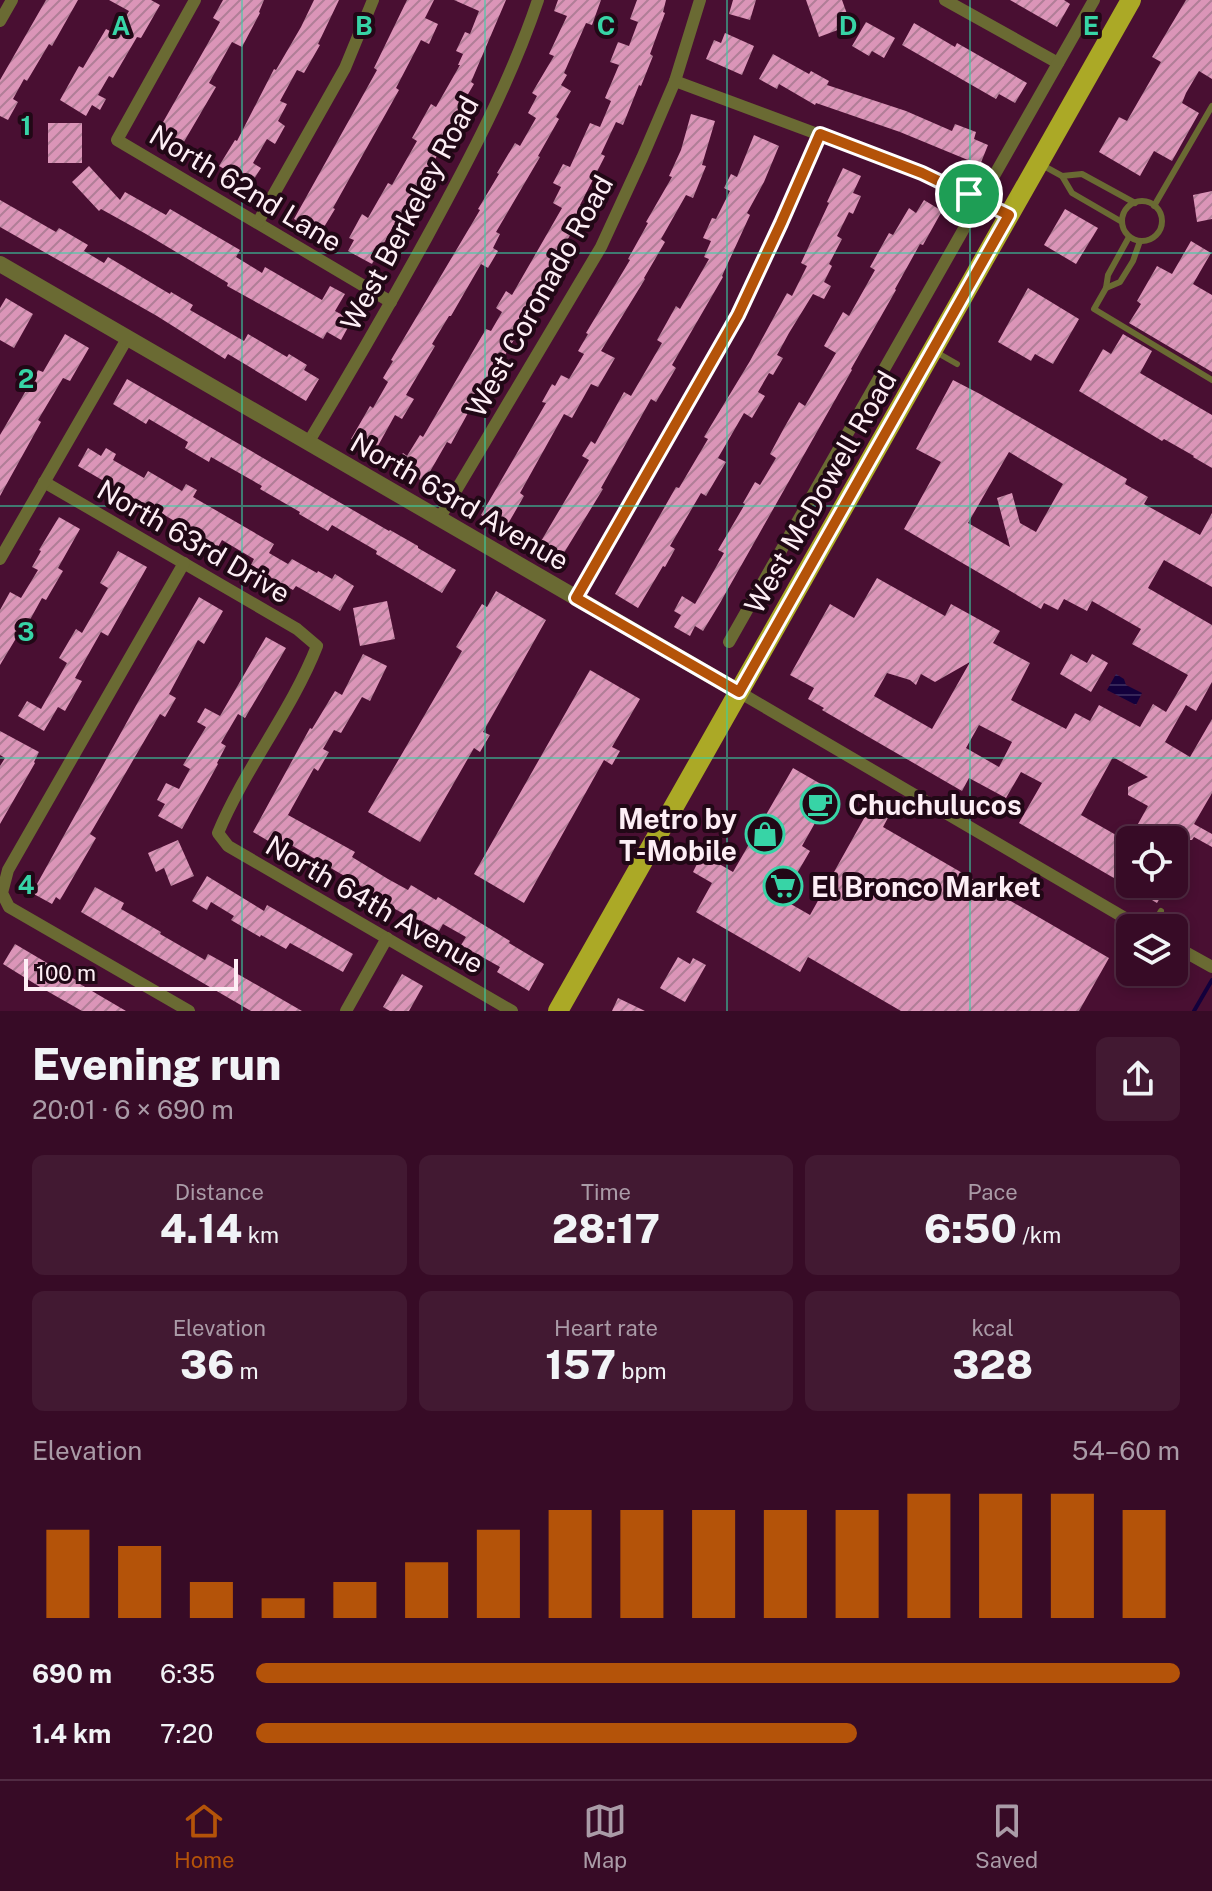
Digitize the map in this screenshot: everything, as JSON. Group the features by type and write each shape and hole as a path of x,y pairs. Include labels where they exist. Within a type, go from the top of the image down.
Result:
{"main road":[{"name":"West McDowell Road","path":"558,1011 1131,0"}],"street":[{"path":"0,21 12,0"},
{"name":"North 62nd Lane","path":"195,0 117,140 391,302"},
{"path":"258,222 345,68 373,0"},
{"name":"West Berkeley Road","path":"308,443 457,182 522,48 538,0"},
{"name":"West Coronado Road","path":"439,519 601,247 675,81 700,0"},
{"path":"945,0 1058,63"},
{"name":"West McDowell Road","path":"729,642 1094,0"},
{"path":"675,81 922,173 1009,215"},
{"path":"576,598 738,315 820,134"},
{"name":"North 63rd Avenue","path":"0,264 1118,914"},
{"path":"0,559 128,337"},
{"name":"North 63rd Drive","path":"44,482 297,629 317,646 305,675 228,809 218,833"},
{"path":"184,563 8,870 2,893 9,907 189,1011"},
{"name":"North 64th Avenue","path":"218,833 228,846 512,1011"},
{"path":"346,1011 387,938"},
{"path":"1188,954 1212,967"}],"lane":[{"path":"1154,206 1212,106"},
{"path":"1038,162 1062,176 1072,193 1122,222"},
{"path":"1062,176 1082,174 1135,203"},
{"path":"1135,203 1154,206 1161,217 1158,232 1150,239 1140,241 1129,237 1122,222 1125,210 1135,203"},
{"path":"1129,237 1094,309 1212,380"},
{"path":"1106,288 1120,282 1133,261 1140,241"},
{"path":"933,351 957,364"}],"shaded area":[{"path":"1116,674 1124,679 1126,685 1142,693 1136,705 1107,690"}],"building":[{"path":"46,0 78,0 52,46 49,44 27,81 24,79 13,99 18,102 8,120 0,116 0,80"},
{"path":"109,0 151,0 160,5 141,38 137,37 113,78 109,76 98,95 106,99 100,110 92,105 86,116 60,100 79,66 83,68 106,29 116,34 129,11"},
{"path":"223,0 264,0 242,47 232,42 209,83 216,87 178,152 154,138 220,22 213,18"},
{"path":"314,0 339,0 304,73 297,70 280,101 287,104 278,121 285,126 275,144 267,139 253,163 261,168 254,179 247,175 238,189 221,178 226,170 219,166 237,141"},
{"path":"407,0 434,0 425,18 438,24 429,44 421,40 396,88 399,90 335,209 324,227 318,224 314,231 294,219 377,70 374,68"},
{"path":"454,0 506,0 471,82 474,84 454,118 457,119 397,227 394,225 372,264 348,251 354,240 349,238 362,214 368,218 388,183 392,185 417,141 412,138 431,104 436,107 460,65 463,54 456,51 465,32 470,34 479,11"},
{"path":"558,0 601,0 592,25 586,23 564,73 567,75 561,85 571,91 556,117 559,119 540,157 496,232 500,234 493,248 498,251 488,268 481,264 449,316 406,395 414,399 402,419 395,415 374,453 351,439 388,382 383,378 391,360 480,210 497,173 515,143 520,146 536,118 528,113 537,96 532,93 554,56 549,54 567,16 554,11"},
{"path":"637,0 666,0 665,13 650,54 653,56 641,86 623,125 616,122 601,154 605,156 580,205 584,207 577,223 530,305 536,308 496,371 492,369 451,444 447,442 424,482 395,466 403,453 407,456 420,435 423,437 486,329 491,331 502,312 496,308 506,291 512,295 562,208 553,203 561,187 553,183 563,164 570,167 590,123 600,127 611,101 605,98 619,65 610,62 618,42 629,46 638,22 630,19"},
{"path":"733,0 756,0 750,20 729,14"},
{"path":"806,0 842,0 851,25 819,37"},
{"path":"1010,0 1064,0 1070,4 1057,27"},
{"path":"1186,0 1212,0 1212,79 1199,71 1186,93 1182,103 1199,113 1172,161 1154,151 1140,176 1099,152 1119,117 1127,121 1161,62 1152,57"},
{"path":"866,22 895,38 884,58 872,51 869,56 852,46"},
{"path":"914,23 955,47 957,43 1027,83 1015,103 999,94 996,99 902,45"},
{"path":"725,33 754,46 742,75 706,59 714,40 721,43"},
{"path":"773,54 829,81 827,85 906,111 952,131 955,124 976,132 974,139 988,145 980,165 900,132 815,105 779,84 777,89 759,79"},
{"path":"691,114 715,121 702,165 706,166 693,198 686,195 661,239 665,242 645,279 601,351 615,358 598,387 591,384 572,418 564,414 520,493 524,496 505,529 481,515 546,403 542,402 552,384 555,386 561,375 569,379 584,354 578,351 586,333 630,260 646,222 672,177 669,176 681,150"},
{"path":"48,123 82,123 82,163 48,163"},
{"path":"754,135 779,146 747,213 750,215 723,277 672,365 676,368 656,402 651,399 603,489 559,561 537,548 589,460 582,456 591,441 595,444 624,392 631,396 662,343 657,340 676,306 680,309 709,259 704,257 711,241 703,238 730,191 724,188 731,174 737,177"},
{"path":"89,166 120,200 125,192 166,215 170,209 240,250 236,257 262,273 265,267 322,300 330,286 345,294 335,311 352,320 341,340 327,332 323,339 227,286 228,283 146,234 101,209 99,211 72,182"},
{"path":"843,168 861,176 853,193 861,196 853,214 849,212 837,236 842,239 824,282 831,286 824,299 813,294 789,333 777,355 783,358 758,392 765,396 752,418 744,413 718,458 726,462 706,496 701,493 670,546 675,549 638,608 615,594 676,487 679,488 708,439 704,437 787,293 792,296 807,266 801,263"},
{"path":"1212,191 1212,219 1197,222 1193,195"},
{"path":"0,200 56,232 59,228 88,245 84,251 104,263 108,257 171,292 193,305 190,310 244,341 248,334 307,365 304,370 319,379 306,401 228,354 225,359 157,316 0,227"},
{"path":"924,200 942,211 923,245 920,244 720,603 703,631 695,626 690,636 674,627 681,615 674,611 682,596 695,604 724,553 718,550 743,503 755,482 760,485 776,458 770,454 784,428 799,402 805,406 836,353 824,346 843,312 849,316 875,270 870,267 889,233 893,235 909,208 916,213"},
{"path":"1065,209 1098,228 1076,264 1044,245"},
{"path":"1191,241 1211,253 1193,284 1212,295 1212,372 1129,323 1141,304 1137,301 1157,266 1172,274"},
{"path":"1028,288 1079,319 1053,364 1035,354 1031,361 998,342"},
{"path":"6,298 33,314 14,348 0,340 0,308"},
{"path":"65,334 89,348 70,381 63,378 0,496 0,435 38,370 43,372"},
{"path":"1123,334 1152,351 1140,373 1212,415 1212,468 1079,391 1103,349 1111,354"},
{"path":"127,379 456,570 442,593 332,525 328,531 260,489 262,486 211,457 209,462 185,448 188,442 149,419 146,424 113,404"},
{"path":"953,380 1127,479 1125,484 1148,497 1144,504 1200,535 1212,513 1212,587 1164,560 1148,588 1212,625 1212,682 1196,711 1186,705 1165,742 1190,757 1212,719 1212,793 1194,824 1212,834 1212,847 1194,837 1188,840 1188,826 1137,826 1148,806 1128,795 1128,787 1148,777 1113,757 1081,815 1116,835 1116,879 1019,823 1042,783 1021,772 1006,798 969,778 962,791 822,710 824,708 808,699 814,688 790,675 830,604 854,618 877,578 945,616 951,604 1000,631 993,643 1030,663 1011,700 1066,729 1075,713 1090,721 1099,705 1140,727 1153,704 1166,712 1188,675 1132,644 1141,629 1092,601 1087,611 1064,599 1058,610 1044,603 1041,609 904,529 941,462 916,449","holes":["1009,452 1063,484 1036,532 1020,523 1012,493 997,498 1010,547 968,523","970,662 932,729 874,696 887,673 916,685 921,674 935,682","979,725 1012,742 999,767 966,748"]},
{"path":"88,448 101,456 106,448 116,454 113,460 144,478 148,471 182,491 186,484 197,490 193,497 274,544 269,553 288,564 292,559 332,579 335,574 354,586 340,611 296,586 293,590 265,574 251,565 254,559 222,540 218,547 78,466"},
{"path":"59,517 80,529 58,568 63,571 46,600 42,598 0,665 0,610 10,592 21,598 38,570 32,567 39,550"},
{"path":"118,551 147,567 108,636 101,632 75,678 82,681 65,711 58,707 44,731 18,716 27,701 41,709 67,663 59,658 76,629 82,633 108,588 100,583"},
{"path":"496,591 546,620 483,732 490,735 480,752 474,748 420,842 368,812 462,651 456,647 482,604 487,607"},
{"path":"199,597 223,611 204,644 198,640 169,694 176,698 165,717 160,714 90,834 96,838 60,900 56,897 52,904 32,893"},
{"path":"387,601 395,639 360,646 353,608"},
{"path":"266,637 286,648 245,718 238,714 221,743 226,746 218,764 182,829 158,816 165,804 157,800 166,783 179,789 190,769 183,765 206,727 197,722 205,708 220,716"},
{"path":"363,654 387,666 370,701 362,697 341,733 334,730 323,749 329,752 318,771 314,768 288,815 355,852 352,857 388,879 408,890 411,885 436,900 438,897 544,964 529,991 497,972 500,967 461,945 466,937 443,924 439,931 419,922 291,845 287,852 253,832 310,728 335,691 342,695"},
{"path":"1071,654 1087,663 1092,654 1108,663 1091,692 1060,674"},
{"path":"590,670 640,699 612,747 620,751 612,765 604,760 524,903 474,874"},
{"path":"0,731 39,752 0,824 0,766 5,758 0,755"},
{"path":"793,768 833,791 802,846 810,851 782,899 810,915 872,804 890,814 883,827 1109,958 1079,1011 901,1011 808,957 800,972 696,912 712,883 693,872 702,854 733,872"},
{"path":"178,840 194,876 171,886 164,868 156,872 148,853"},
{"path":"207,876 264,911 267,905 353,954 343,972 290,943 286,949 260,937 231,920 234,916 211,902 207,910 192,901"},
{"path":"95,887 124,903 121,909 160,934 205,960 208,954 302,1011 251,1011 81,912"},
{"path":"15,944 126,1011 82,1011 40,987 3,964"},
{"path":"678,957 690,964 693,958 706,965 685,1002 660,988"},
{"path":"402,974 423,986 409,1011 390,1011 383,1007"},
{"path":"618,998 645,1011 612,1011"}],"waterway":[{"path":"1194,1011 1212,980"}],"place":[{"name":"Chuchulucos","path":"820,804"},
{"name":"Metro by T-Mobile","path":"765,834"},
{"name":"El Bronco Market","path":"783,886"}],"route":[{"path":"820,134 969,194 1009,215 739,692 576,598 738,315 820,134"}]}
